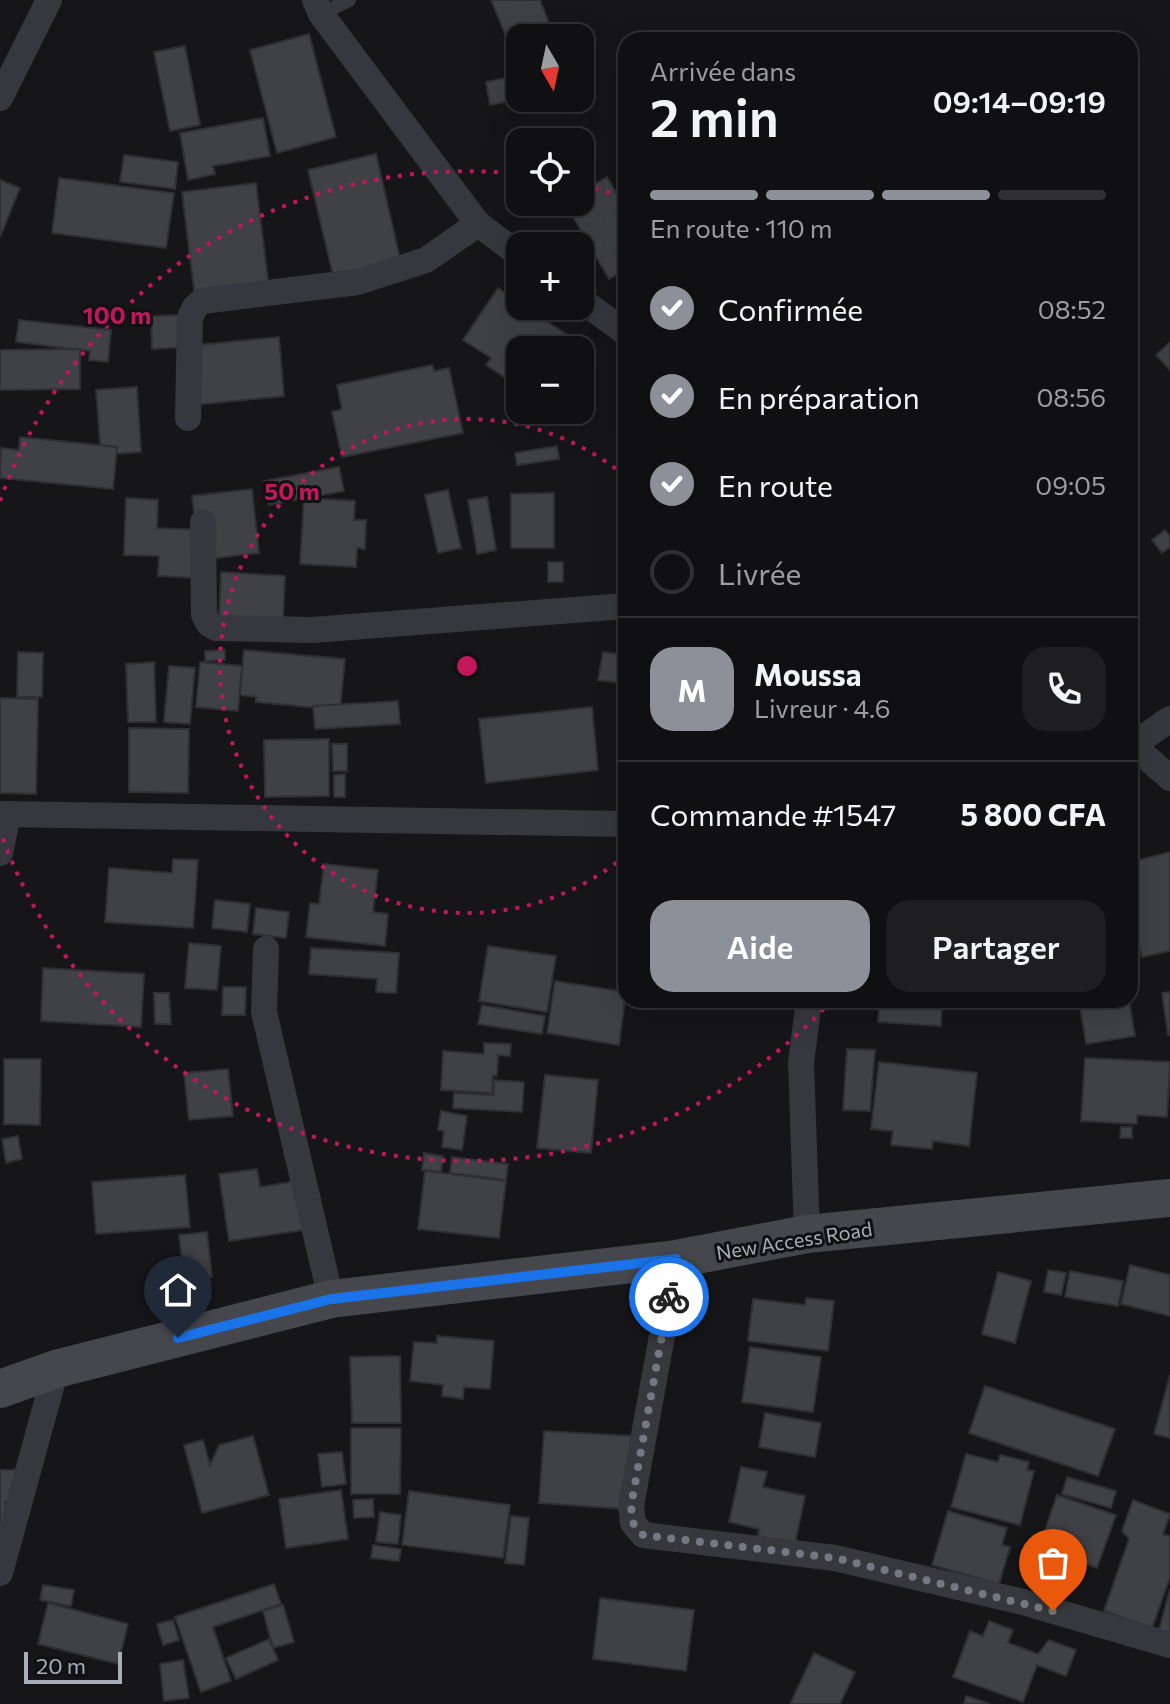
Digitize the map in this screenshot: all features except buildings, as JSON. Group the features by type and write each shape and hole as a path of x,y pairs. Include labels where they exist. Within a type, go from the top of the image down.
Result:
{"main road":[{"name":"New Access Road","path":"0,1389 56,1369 331,1299 676,1259 807,1234 1170,1198"}],"street":[{"path":"0,98 49,0"},
{"path":"318,7 478,224 506,245"},
{"path":"188,418 190,318 202,301 358,282 426,260 478,224"},
{"path":"594,309 618,327"},
{"path":"203,522 204,615 209,624 216,628 312,630 618,607"},
{"path":"1138,740 1170,719"},
{"path":"1138,749 1170,778"},
{"path":"0,853 4,815 618,824"},
{"path":"266,949 264,1012 331,1299"},
{"path":"807,1234 801,1063 808,1008"},
{"path":"676,1259 631,1506 633,1523 643,1535 835,1558 1023,1602 1170,1645"},
{"path":"0,1573 56,1369"}],"lane":[{"path":"318,7 349,0"}],"way so far":[{"path":"669,1297 631,1506 633,1523 643,1535 835,1558 1053,1611"}],"route":[{"path":"178,1338 331,1299 676,1259 669,1297"}]}
